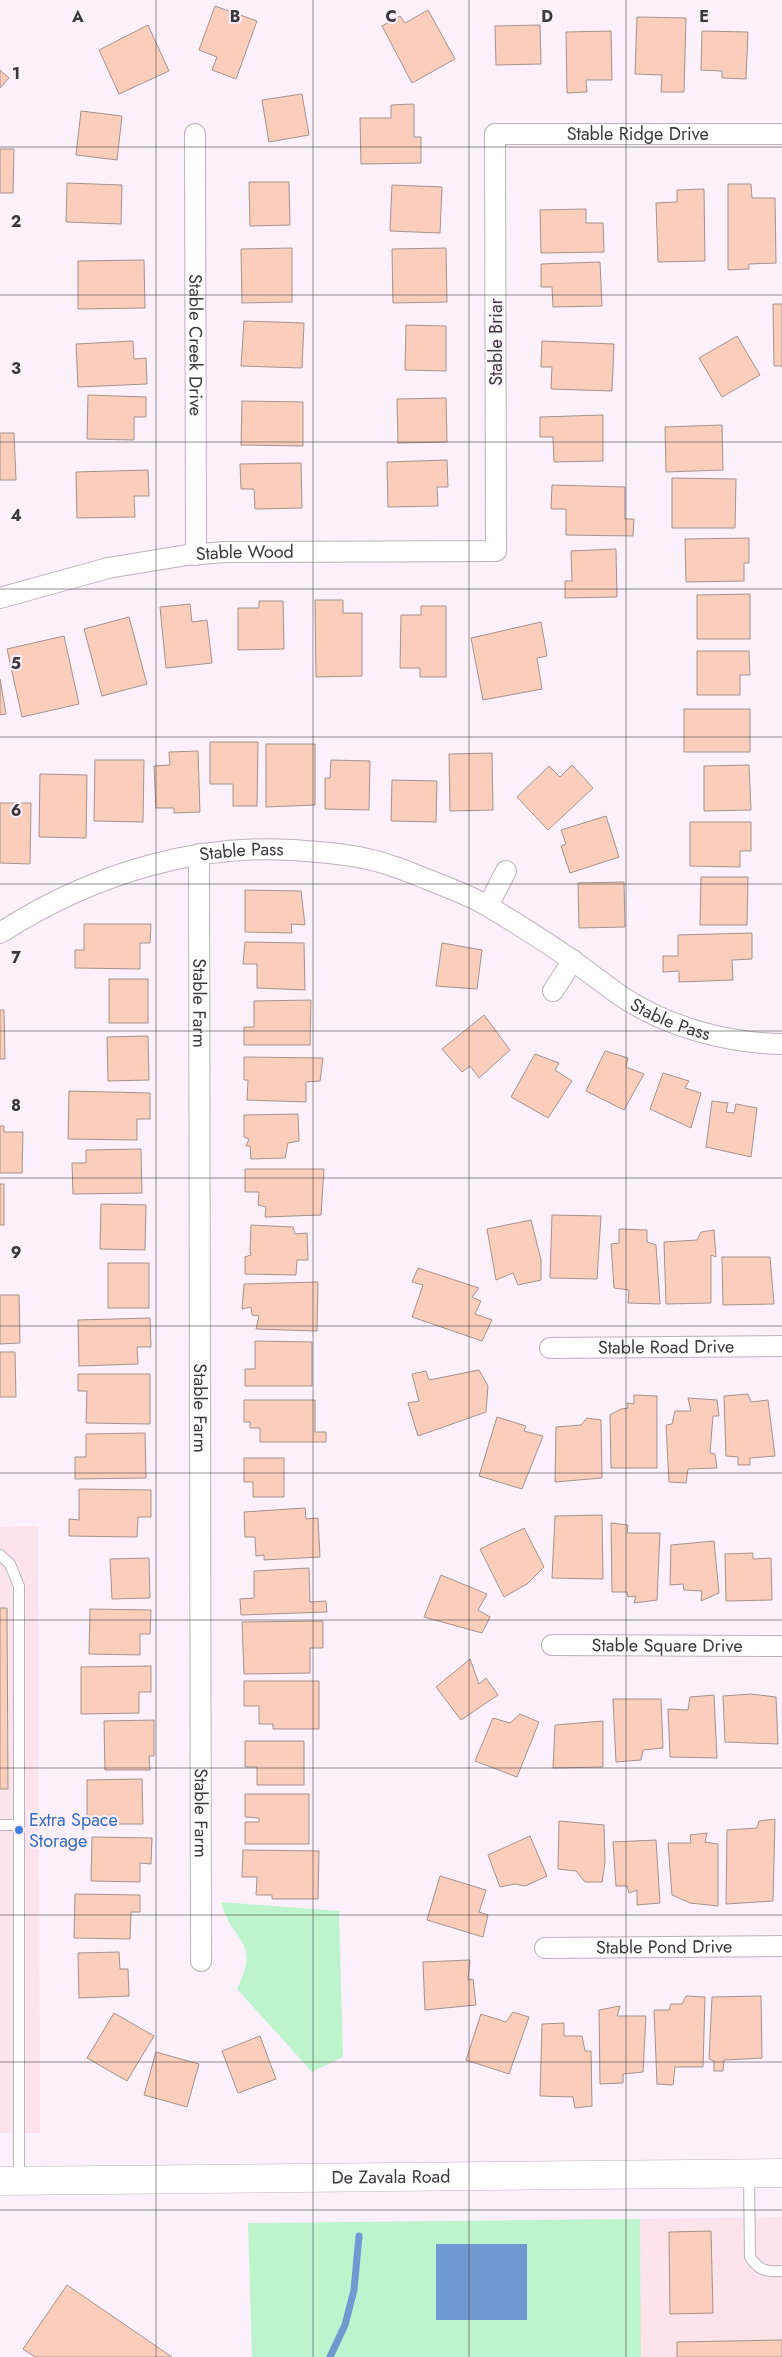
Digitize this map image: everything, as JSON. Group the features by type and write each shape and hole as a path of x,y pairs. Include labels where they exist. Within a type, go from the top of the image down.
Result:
{"main road":[{"name":"De Zavala Road","path":"9,2181 782,2173"}],"street":[{"name":"Stable Creek Drive","path":"195,134 196,555"},
{"name":"Stable Ridge Drive","path":"495,134 782,134"},
{"name":"Stable Briar","path":"495,134 496,550"},
{"name":"Stable Wood","path":"0,598 108,568 226,552 496,550"},
{"name":"Stable Pass","path":"0,933 57,899 102,879 148,865 199,854 246,849 295,849 343,854 388,864 488,906 573,960 623,997 681,1025 744,1041 782,1044"},
{"name":"Stable Farm","path":"199,854 201,1962"},
{"path":"488,906 506,872"},
{"path":"553,992 573,960"},
{"name":"Stable Road Drive","path":"550,1348 782,1346"},
{"name":"Stable Square Drive","path":"552,1645 782,1646"},
{"name":"Stable Pond Drive","path":"545,1948 782,1946"}],"lane":[{"path":"0,1555 10,1564 19,1586 19,1825 9,2181"},
{"path":"0,1826 19,1825"},
{"path":"749,2173 750,2257 756,2267 767,2272 782,2272"}],"shaded area":[{"name":"Extra Space Storage","path":"38,1526 40,2133 0,2133 0,1527"},
{"path":"782,2217 782,2357 641,2357 640,2219"}],"green space":[{"path":"221,1902 339,1911 343,2057 312,2072 237,1989 244,1972 246,1950 231,1926"},
{"path":"640,2219 641,2357 252,2357 248,2223"}],"water":[{"path":"436,2244 527,2244 527,2320 436,2320"}],"building":[{"path":"215,6 257,21 236,79 212,70 217,57 199,50"},
{"path":"428,10 455,59 412,83 382,26 400,16 405,23"},
{"path":"637,17 686,18 684,92 661,92 662,75 635,74"},
{"path":"148,25 169,71 119,94 99,50"},
{"path":"540,25 541,64 496,65 495,26"},
{"path":"611,31 612,80 586,80 587,92 567,93 566,32"},
{"path":"702,31 748,32 746,79 722,78 722,71 701,70"},
{"path":"0,70 9,78 0,88"},
{"path":"302,94 309,135 269,142 262,100"},
{"path":"414,104 414,137 421,137 421,163 361,164 360,118 391,118 391,105"},
{"path":"81,111 122,116 117,160 76,155"},
{"path":"0,149 14,149 13,193 0,193"},
{"path":"249,182 289,182 290,225 250,226"},
{"path":"67,183 122,185 121,224 66,222"},
{"path":"728,184 751,184 752,198 775,198 776,263 749,264 749,269 728,270"},
{"path":"392,185 442,187 440,233 390,231"},
{"path":"704,189 705,261 658,262 656,203 677,202 677,190"},
{"path":"586,209 586,223 603,223 604,252 541,253 540,210"},
{"path":"292,248 292,302 242,303 241,249"},
{"path":"446,248 447,302 393,303 392,249"},
{"path":"144,260 145,308 78,309 78,261"},
{"path":"600,262 602,306 553,307 552,287 541,287 541,264"},
{"path":"773,304 782,304 782,366 774,366"},
{"path":"244,321 304,323 302,368 241,366"},
{"path":"406,325 446,326 446,371 405,370"},
{"path":"737,336 760,375 722,397 699,358"},
{"path":"133,341 134,359 146,358 147,384 78,387 76,344"},
{"path":"542,341 614,344 612,391 551,389 552,367 541,367"},
{"path":"88,395 146,397 146,417 134,417 134,440 87,439"},
{"path":"446,398 447,442 398,443 397,399"},
{"path":"242,401 303,402 303,446 241,445"},
{"path":"603,415 603,461 554,462 553,437 540,437 540,417"},
{"path":"722,425 723,470 666,472 665,427"},
{"path":"0,433 14,433 16,480 0,480"},
{"path":"447,460 448,487 437,487 438,506 388,507 387,462"},
{"path":"301,463 302,508 255,509 254,489 241,489 240,464"},
{"path":"148,470 149,496 134,496 135,517 77,518 76,472"},
{"path":"672,478 736,479 735,528 672,528"},
{"path":"552,485 625,487 625,519 634,519 633,536 566,535 566,509 551,509"},
{"path":"749,538 749,563 744,563 744,581 686,582 685,539"},
{"path":"616,549 617,597 565,598 565,581 572,581 571,551"},
{"path":"750,594 750,639 697,639 697,595"},
{"path":"315,600 343,600 343,613 362,613 362,676 316,677"},
{"path":"259,601 283,601 284,649 238,650 238,608 259,608"},
{"path":"190,604 192,622 207,620 212,663 166,668 160,607"},
{"path":"421,606 446,606 446,677 420,677 420,668 400,668 401,615 421,615"},
{"path":"129,617 147,684 102,696 84,629"},
{"path":"541,622 547,656 537,658 542,689 483,700 471,638"},
{"path":"64,636 79,704 22,717 7,649"},
{"path":"697,651 749,651 750,675 740,675 740,695 697,695"},
{"path":"0,679 6,714 0,715"},
{"path":"684,709 750,709 750,752 684,752"},
{"path":"210,742 258,742 257,806 233,806 233,784 210,784"},
{"path":"266,744 315,744 315,805 266,807"},
{"path":"198,751 200,812 174,813 174,808 156,808 154,766 170,765 169,752"},
{"path":"492,753 493,810 450,811 449,754"},
{"path":"95,760 144,760 143,822 94,821"},
{"path":"331,760 370,761 369,810 325,809 325,778 330,778"},
{"path":"572,765 593,788 548,830 517,797 549,766 560,777"},
{"path":"749,765 751,810 704,811 704,766"},
{"path":"40,774 87,775 86,838 39,837"},
{"path":"392,780 437,781 436,822 391,821"},
{"path":"0,803 31,803 30,864 0,863"},
{"path":"606,816 619,857 570,873 561,846 566,844 561,830"},
{"path":"690,822 751,822 751,851 740,851 740,867 690,866"},
{"path":"701,877 748,877 747,925 700,925"},
{"path":"624,882 625,927 579,928 578,883"},
{"path":"245,890 301,891 305,925 291,924 292,933 245,932"},
{"path":"84,924 151,924 150,943 140,943 140,969 75,968 75,950 84,950"},
{"path":"752,933 752,959 732,960 733,980 679,982 679,971 663,972 663,956 678,956 678,935"},
{"path":"245,942 304,943 305,990 257,988 257,964 243,964"},
{"path":"442,943 482,950 477,989 436,986"},
{"path":"109,979 148,979 148,1023 109,1023"},
{"path":"311,1000 310,1045 244,1045 244,1027 254,1027 254,1001"},
{"path":"0,1010 4,1010 5,1059 0,1059"},
{"path":"484,1015 510,1050 479,1078 470,1066 462,1072 442,1049"},
{"path":"148,1036 149,1080 108,1081 107,1037"},
{"path":"605,1051 628,1058 626,1067 644,1074 624,1110 586,1091"},
{"path":"535,1054 559,1063 555,1070 572,1081 548,1118 511,1097"},
{"path":"244,1057 323,1058 320,1081 306,1082 306,1102 247,1100 248,1080 244,1080"},
{"path":"663,1073 689,1081 685,1088 701,1093 691,1128 650,1109"},
{"path":"69,1091 150,1093 150,1119 137,1119 137,1140 68,1139"},
{"path":"712,1101 728,1103 726,1112 734,1113 736,1104 757,1108 751,1157 706,1147"},
{"path":"298,1114 299,1141 288,1143 285,1158 251,1159 250,1146 246,1146 249,1139 244,1137 244,1115"},
{"path":"0,1126 4,1126 4,1132 23,1132 22,1173 0,1173"},
{"path":"141,1149 142,1193 73,1194 72,1163 86,1163 86,1150"},
{"path":"245,1169 324,1169 321,1215 265,1217 266,1207 258,1205 259,1192 245,1192"},
{"path":"0,1184 4,1184 4,1225 0,1225"},
{"path":"101,1204 146,1205 145,1250 100,1249"},
{"path":"552,1215 601,1216 597,1279 550,1278"},
{"path":"531,1220 541,1260 541,1280 518,1285 513,1273 496,1280 487,1229"},
{"path":"251,1225 293,1227 295,1234 307,1233 308,1260 297,1260 296,1275 245,1274 245,1257 251,1255"},
{"path":"619,1229 647,1230 647,1242 656,1245 660,1304 628,1303 629,1290 614,1288 611,1244 619,1243"},
{"path":"714,1230 716,1257 711,1255 711,1303 666,1304 664,1242 697,1240 701,1232"},
{"path":"722,1257 770,1257 774,1304 723,1305"},
{"path":"108,1263 149,1263 149,1308 108,1308"},
{"path":"418,1268 479,1288 472,1297 481,1301 475,1314 492,1320 482,1341 412,1317 423,1285 412,1282"},
{"path":"318,1282 317,1331 256,1329 259,1316 252,1315 251,1307 242,1309 244,1284"},
{"path":"0,1295 19,1295 20,1343 0,1344"},
{"path":"150,1318 151,1347 137,1347 138,1364 79,1366 78,1320"},
{"path":"255,1341 312,1342 312,1386 245,1386 245,1369 255,1369"},
{"path":"0,1352 15,1352 16,1397 0,1397"},
{"path":"479,1370 488,1386 486,1412 418,1436 408,1403 419,1401 412,1374 426,1371 429,1380"},
{"path":"78,1374 150,1374 150,1424 86,1423 87,1391 78,1391"},
{"path":"748,1394 751,1402 768,1400 775,1456 750,1458 750,1465 738,1465 738,1457 726,1456 724,1396"},
{"path":"634,1395 657,1396 657,1468 611,1468 610,1415 621,1409 628,1408 627,1403 634,1404"},
{"path":"688,1398 717,1400 719,1416 713,1416 710,1453 715,1454 717,1468 688,1469 686,1483 669,1482 666,1425 672,1424 675,1411 691,1411"},
{"path":"244,1400 315,1400 315,1432 326,1432 326,1442 260,1442 260,1428 250,1428 250,1422 244,1422"},
{"path":"497,1417 526,1426 524,1431 543,1436 522,1489 479,1476"},
{"path":"587,1418 601,1420 602,1478 555,1482 556,1427 581,1425"},
{"path":"145,1433 146,1478 75,1479 75,1457 86,1457 86,1434"},
{"path":"244,1458 284,1458 284,1497 253,1497 253,1482 244,1482"},
{"path":"79,1489 151,1490 151,1517 138,1517 137,1537 69,1536 69,1519 79,1520"},
{"path":"305,1508 306,1519 318,1518 320,1557 264,1560 264,1555 256,1556 255,1537 245,1537 244,1512"},
{"path":"602,1515 603,1579 552,1578 555,1516"},
{"path":"611,1523 628,1525 627,1533 660,1533 657,1600 634,1603 636,1596 628,1597 627,1592 612,1592"},
{"path":"524,1528 544,1567 527,1584 504,1597 480,1549"},
{"path":"714,1541 719,1593 701,1601 702,1591 684,1590 683,1584 670,1585 671,1545"},
{"path":"753,1553 753,1559 771,1558 772,1600 726,1601 725,1554"},
{"path":"149,1558 150,1598 112,1599 110,1559"},
{"path":"309,1568 310,1602 326,1601 327,1612 241,1615 240,1599 254,1598 254,1571"},
{"path":"441,1575 487,1594 478,1610 490,1617 482,1633 424,1617"},
{"path":"0,1608 7,1608 8,1789 0,1789"},
{"path":"90,1609 151,1610 150,1634 140,1634 140,1655 89,1654"},
{"path":"323,1621 323,1648 310,1648 310,1673 244,1674 242,1622"},
{"path":"470,1659 479,1684 486,1678 498,1695 461,1720 436,1687"},
{"path":"151,1666 151,1692 139,1692 139,1713 81,1714 81,1667"},
{"path":"244,1681 319,1681 319,1729 273,1729 273,1724 259,1724 259,1706 244,1706"},
{"path":"751,1694 776,1697 778,1744 725,1742 723,1696"},
{"path":"714,1695 717,1758 670,1757 668,1709 688,1710 690,1697"},
{"path":"613,1699 661,1699 663,1748 643,1750 641,1760 616,1762"},
{"path":"520,1714 539,1722 517,1777 475,1761 493,1718 510,1723"},
{"path":"154,1720 154,1756 149,1756 150,1770 105,1770 104,1721"},
{"path":"603,1721 603,1767 553,1768 555,1725"},
{"path":"245,1741 304,1741 304,1785 257,1785 257,1767 245,1767"},
{"path":"142,1779 143,1824 87,1824 87,1780"},
{"path":"245,1794 309,1794 309,1844 245,1844 245,1822 259,1822 259,1818 245,1817"},
{"path":"775,1819 773,1901 726,1904 727,1830 757,1828 759,1821"},
{"path":"559,1821 604,1825 605,1863 602,1882 585,1882 576,1871 558,1869"},
{"path":"707,1833 705,1842 718,1844 718,1906 690,1903 672,1895 668,1843 691,1843 690,1835"},
{"path":"530,1836 547,1876 525,1886 515,1884 500,1887 488,1855"},
{"path":"92,1837 152,1838 151,1864 140,1863 140,1882 91,1881"},
{"path":"656,1840 660,1903 637,1905 637,1890 629,1893 627,1886 616,1886 613,1842"},
{"path":"243,1850 319,1851 318,1899 272,1899 272,1895 256,1895 257,1877 242,1877"},
{"path":"440,1876 486,1890 479,1912 488,1915 483,1937 427,1920"},
{"path":"75,1894 140,1895 140,1912 131,1912 130,1939 74,1938"},
{"path":"119,1952 120,1969 128,1969 129,1996 79,1998 78,1953"},
{"path":"470,1960 468,1980 473,1979 476,2005 425,2010 423,1962"},
{"path":"686,1996 705,1997 703,2067 675,2067 673,2085 657,2084 654,2010 669,2010 671,2004 682,2004"},
{"path":"761,1996 762,2058 724,2060 723,2071 714,2071 714,2061 709,2059 712,1997"},
{"path":"620,2006 617,2016 646,2016 643,2072 623,2074 623,2083 600,2084 599,2010"},
{"path":"513,2012 529,2017 509,2074 466,2060 481,2014 506,2022"},
{"path":"114,2013 154,2036 127,2081 87,2058"},
{"path":"564,2023 564,2036 582,2036 585,2051 591,2051 592,2106 575,2108 573,2097 540,2096 542,2024"},
{"path":"260,2036 276,2079 238,2093 222,2051"},
{"path":"156,2052 199,2064 187,2107 144,2095"},
{"path":"711,2231 713,2313 670,2314 669,2232"},
{"path":"67,2285 172,2357 35,2357 23,2349"},
{"path":"782,2340 782,2357 677,2357 677,2342"}],"waterway":[{"path":"330,2357 345,2325 354,2290 359,2236"}],"place":[{"name":"Extra Space Storage","path":"19,1830"}]}
